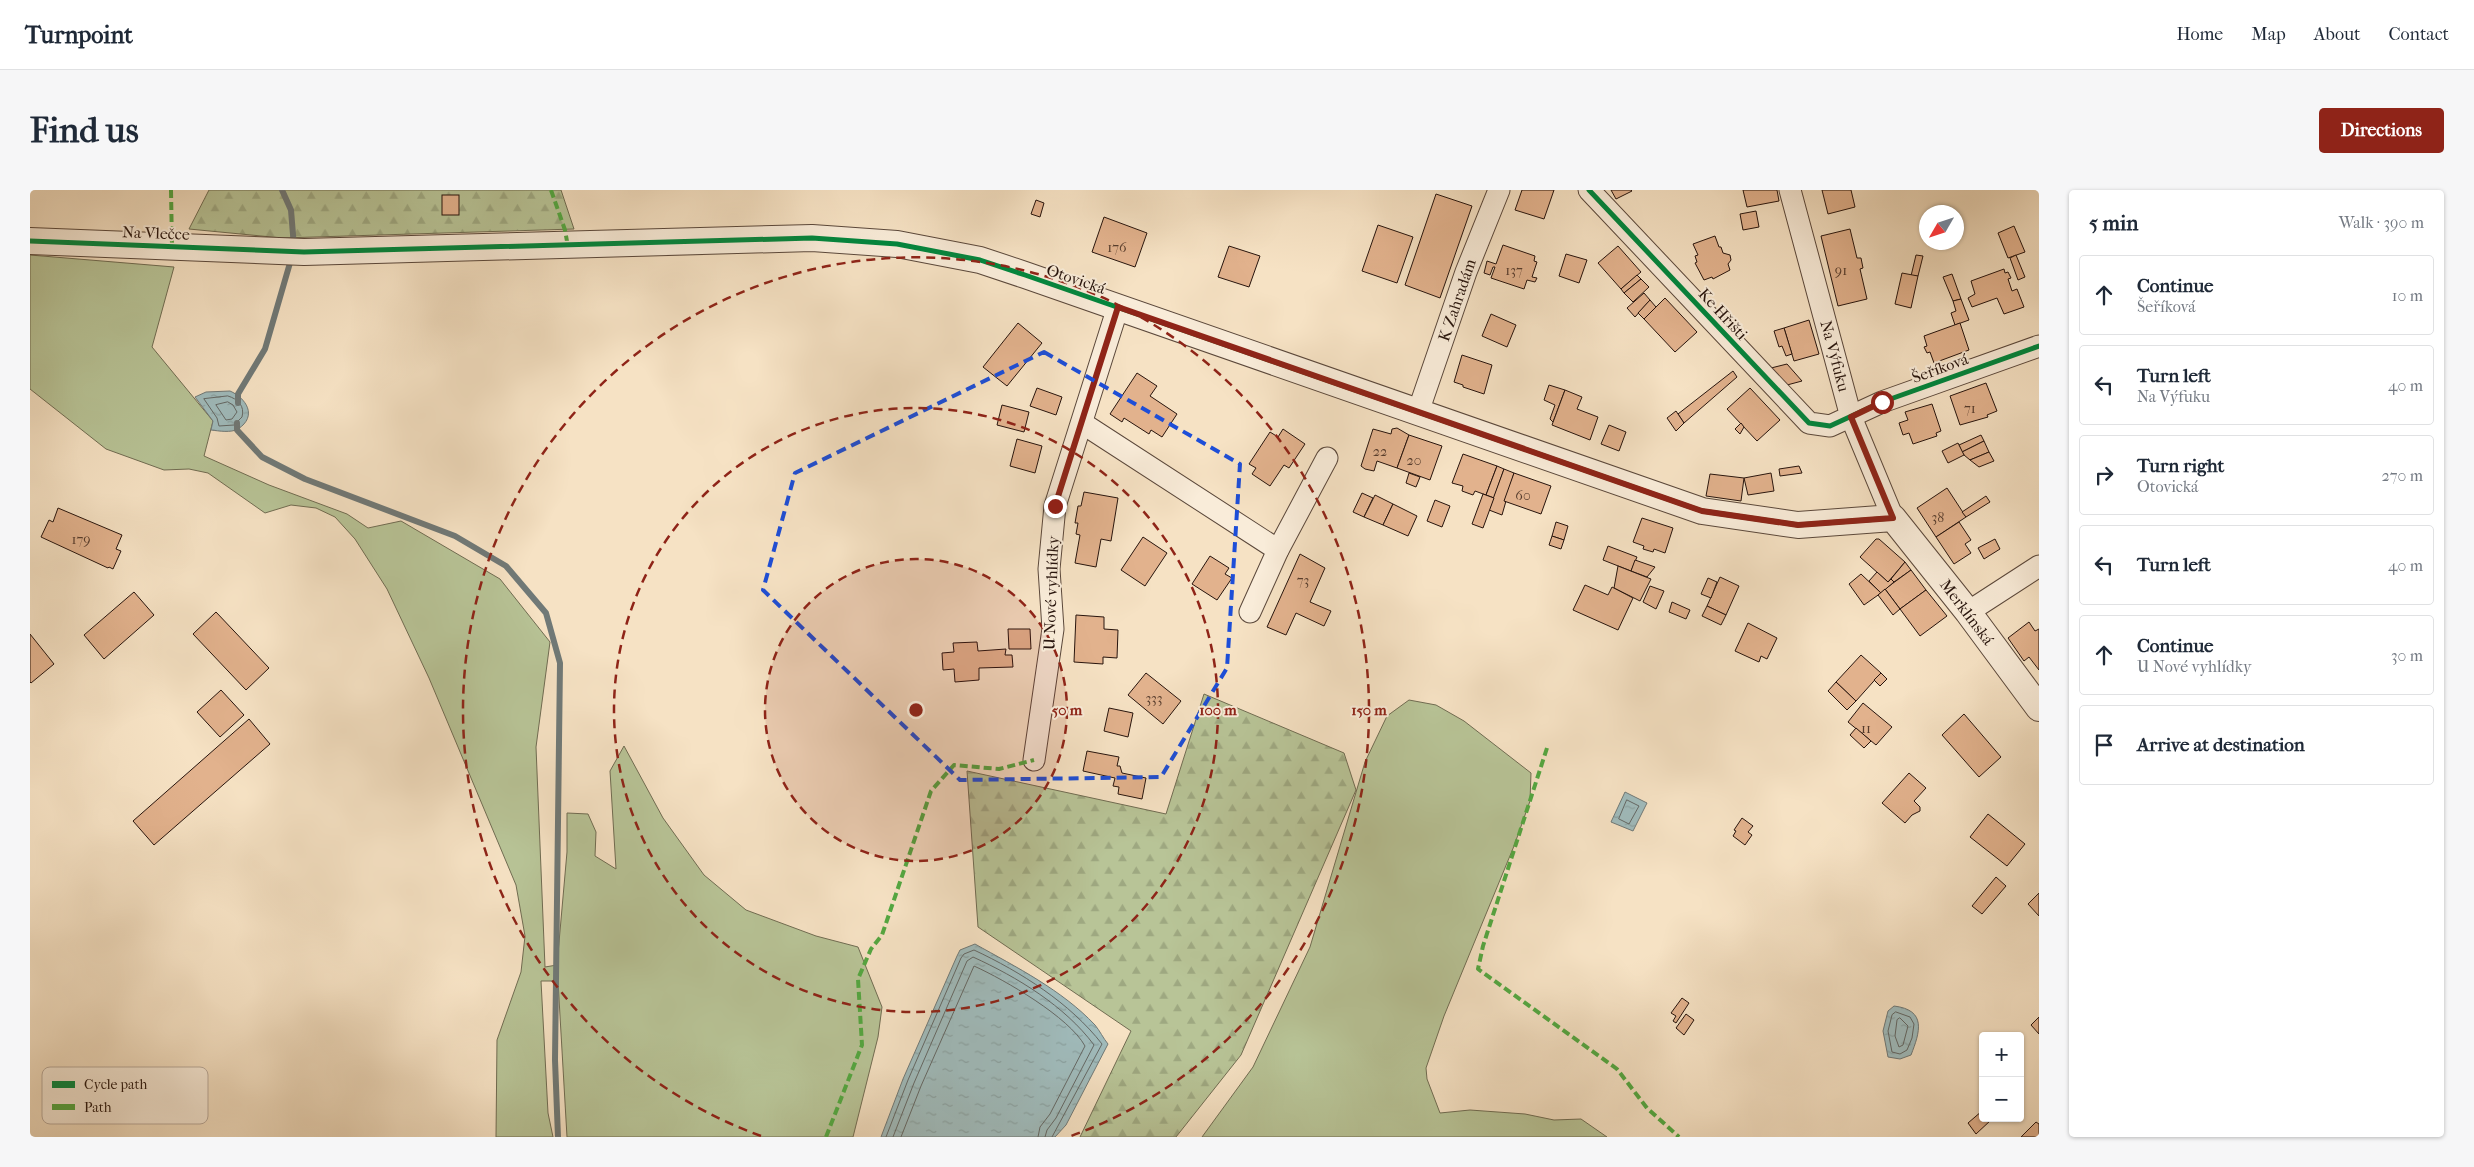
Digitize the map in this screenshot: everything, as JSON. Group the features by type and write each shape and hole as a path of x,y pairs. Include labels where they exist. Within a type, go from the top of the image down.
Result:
{"street":[{"name":"K Zahradám","path":"1418,412 1466,272 1499,190"},
{"name":"Ke Hřišti","path":"1589,190 1809,423 1830,426 1851,417"},
{"name":"Na Výfuku","path":"1790,190 1851,417 1893,518"},
{"name":"Na Vlečce","path":"30,240 281,251 568,246 812,238 897,244 980,260 1025,275"},
{"name":"Otovická","path":"1025,275 1702,511 1798,525 1893,518"},
{"name":"U Nové vyhlídky","path":"1034,760 1053,628 1049,569 1055,506 1067,463 1082,423 1118,307"},
{"name":"Šeříková","path":"1851,417 1882,402 2039,346"},
{"path":"1082,423 1278,550"},
{"path":"1250,612 1278,550 1326,458"},
{"name":"Merklínská","path":"1893,518 1968,612 2039,708"},
{"path":"1968,612 2039,566"}],"highlighted area":[{"path":"1044,352 1240,464 1227,668 1161,777 960,780 763,590 795,473"}],"green space":[{"path":"209,190 561,190 574,229 282,238 189,229"},
{"path":"30,255 174,267 152,347 213,421 204,456 269,485 347,514 368,528 401,521 500,579 550,642 536,747 545,967 557,965 567,852 567,813 588,814 596,832 595,856 616,869 610,771 624,746 663,818 704,875 746,910 816,936 858,947 882,1007 878,1037 853,1137 567,1137 558,981 541,981 548,1113 553,1137 496,1137 497,1040 521,972 525,936 516,885 429,678 387,589 355,539 335,517 316,508 291,505 265,513 208,473 189,469 164,470 106,449 30,389"},
{"path":"1204,694 1344,753 1356,790 1241,1055 1176,1137 1080,1137 1131,1031 978,927 967,771 1166,814"},
{"path":"1409,700 1436,705 1464,721 1531,773 1530,801 1514,846 1444,1016 1426,1068 1427,1079 1440,1113 1470,1110 1525,1114 1554,1120 1581,1119 1607,1137 1202,1137 1253,1067 1310,947 1365,762 1387,716"}],"water":[{"path":"230,391 245,403 248,408 247,419 238,429 232,431 211,430 213,421 195,397 206,392"},
{"path":"1625,792 1647,803 1633,831 1611,822"},
{"path":"975,944 1038,980 1068,1001 1095,1025 1108,1044 1066,1125 1055,1137 881,1137 903,1079 957,956 960,950"},
{"path":"1894,1006 1905,1008 1912,1012 1918,1023 1917,1038 1911,1055 1900,1059 1888,1057 1883,1031 1888,1011"}],"building":[{"path":"1522,190 1554,190 1544,219 1515,210"},
{"path":"1611,190 1631,190 1632,191 1616,199"},
{"path":"1743,190 1777,190 1779,201 1747,207"},
{"path":"1822,190 1851,190 1855,207 1828,214"},
{"path":"1436,194 1472,206 1440,298 1405,285"},
{"path":"442,195 459,195 459,215 442,215"},
{"path":"1036,200 1044,203 1040,217 1031,214"},
{"path":"1756,211 1759,227 1743,230 1740,214"},
{"path":"1104,217 1147,233 1135,267 1092,252"},
{"path":"1378,225 1413,237 1397,283 1362,271"},
{"path":"2014,226 2025,252 2008,258 1998,233"},
{"path":"1850,229 1857,258 1861,258 1863,268 1860,269 1867,299 1838,306 1821,236"},
{"path":"1715,236 1723,253 1730,255 1731,260 1728,264 1730,270 1713,279 1712,277 1704,280 1695,263 1697,262 1695,256 1698,255 1693,244"},
{"path":"1503,245 1535,256 1534,261 1537,262 1532,277 1537,278 1535,282 1527,280 1524,289 1491,278 1495,267 1493,267 1490,275 1484,273 1487,261 1496,264"},
{"path":"1229,246 1260,256 1249,287 1218,277"},
{"path":"1618,246 1641,272 1621,289 1598,263"},
{"path":"1566,254 1587,260 1579,283 1559,276"},
{"path":"1916,255 1923,256 1918,276 1911,276"},
{"path":"2016,255 2025,277 2018,280 2010,258"},
{"path":"2004,269 2005,273 2008,272 2011,278 2008,279 2012,291 2017,289 2024,307 2004,314 1997,298 1972,307 1968,298 1975,294 1971,281"},
{"path":"1902,273 1918,276 1911,308 1895,304"},
{"path":"1952,274 1961,299 1953,301 1943,277"},
{"path":"1637,275 1641,279 1624,293 1621,289"},
{"path":"1641,279 1649,287 1633,302 1624,293"},
{"path":"1644,293 1650,300 1635,317 1627,308"},
{"path":"1665,298 1697,332 1675,352 1644,319"},
{"path":"1961,299 1969,320 1955,325 1951,313 1956,311 1953,301"},
{"path":"1650,300 1656,307 1644,319 1638,313"},
{"path":"1491,314 1516,325 1507,347 1482,336"},
{"path":"1809,320 1819,354 1794,361 1784,328"},
{"path":"1018,323 1042,343 1007,386 983,367"},
{"path":"1960,323 1969,350 1934,363 1930,352 1927,353 1924,347 1927,346 1924,336"},
{"path":"1784,328 1792,354 1786,356 1782,346 1779,347 1774,331"},
{"path":"1462,355 1492,365 1484,394 1454,382"},
{"path":"1787,364 1802,381 1787,385 1771,368"},
{"path":"1733,371 1737,377 1684,423 1678,414"},
{"path":"1137,373 1157,386 1150,396 1177,414 1162,437 1151,430 1149,434 1124,418 1122,422 1110,414"},
{"path":"1986,383 1997,411 1987,415 1988,417 1960,425 1950,396"},
{"path":"1549,385 1565,390 1553,422 1550,419 1555,405 1544,400"},
{"path":"1037,388 1062,397 1056,415 1030,406"},
{"path":"1750,388 1780,420 1757,441 1727,409"},
{"path":"1565,390 1582,397 1577,409 1598,417 1590,440 1552,425"},
{"path":"1932,404 1941,431 1936,433 1937,436 1913,444 1909,433 1903,435 1899,423 1908,420 1905,412"},
{"path":"1002,405 1029,412 1024,432 997,425"},
{"path":"1676,411 1684,423 1676,431 1667,418"},
{"path":"1741,423 1744,427 1740,434 1735,429"},
{"path":"1609,425 1626,432 1619,451 1601,444"},
{"path":"1397,428 1409,435 1397,468 1377,461 1374,471 1361,466 1373,429 1391,434 1392,429"},
{"path":"1283,429 1305,444 1289,468 1284,465 1270,486 1252,474 1256,468 1249,464 1270,432 1278,437"},
{"path":"1409,435 1442,446 1430,480 1397,468"},
{"path":"1981,435 1984,441 1962,452 1959,445"},
{"path":"1017,439 1042,446 1035,473 1010,466"},
{"path":"1984,441 1989,452 1970,460 1962,452"},
{"path":"1958,443 1964,455 1948,463 1942,451"},
{"path":"1989,452 1994,461 1979,467 1970,460"},
{"path":"1463,454 1497,466 1486,495 1475,491 1473,495 1462,491 1463,486 1452,483"},
{"path":"1497,466 1504,469 1494,498 1486,495"},
{"path":"1799,466 1802,473 1780,476 1779,469"},
{"path":"1504,469 1514,473 1502,515 1489,510"},
{"path":"1409,473 1420,477 1416,487 1406,483"},
{"path":"1514,473 1551,486 1541,514 1504,501"},
{"path":"1771,473 1774,491 1748,495 1744,478"},
{"path":"1710,474 1744,478 1741,501 1706,496"},
{"path":"1947,488 1966,517 1936,537 1917,508"},
{"path":"1084,492 1118,498 1111,541 1101,539 1096,567 1075,563 1080,535 1076,534 1078,523 1075,523 1078,506 1081,506"},
{"path":"1362,493 1373,498 1364,517 1353,512"},
{"path":"1483,494 1494,498 1483,528 1472,524"},
{"path":"1375,495 1393,504 1383,525 1364,517"},
{"path":"1986,496 1990,502 1966,517 1962,512"},
{"path":"1435,500 1450,506 1442,527 1427,521"},
{"path":"1393,504 1417,516 1408,536 1383,525"},
{"path":"58,508 122,535 116,549 121,551 113,569 41,537 49,520 53,522"},
{"path":"1642,518 1673,528 1665,553 1654,549 1653,552 1643,549 1644,546 1633,542"},
{"path":"1556,522 1568,526 1564,540 1552,536"},
{"path":"1959,522 1971,540 1965,544 1971,553 1954,564 1936,537"},
{"path":"1552,536 1564,540 1561,549 1549,545"},
{"path":"1143,537 1167,553 1145,586 1121,570"},
{"path":"1876,539 1879,539 1905,562 1888,582 1860,557"},
{"path":"1995,539 2000,549 1984,559 1978,548"},
{"path":"1608,546 1637,557 1631,571 1603,560"},
{"path":"1300,554 1325,568 1310,602 1331,611 1324,626 1296,613 1286,635 1267,627"},
{"path":"1210,556 1229,568 1225,574 1232,578 1217,600 1192,584"},
{"path":"1635,560 1655,567 1647,577 1631,571"},
{"path":"1905,562 1911,570 1894,582 1891,579"},
{"path":"1618,566 1651,579 1640,601 1614,588"},
{"path":"1911,570 1926,590 1900,609 1885,589"},
{"path":"1877,572 1888,582 1891,579 1894,582 1881,593 1869,581"},
{"path":"1861,574 1881,593 1864,605 1849,584"},
{"path":"1720,577 1739,586 1726,615 1707,606"},
{"path":"1708,578 1717,582 1711,598 1701,594"},
{"path":"1585,585 1608,595 1612,587 1633,598 1618,630 1573,610"},
{"path":"1650,586 1664,591 1656,609 1643,602"},
{"path":"1885,589 1900,609 1893,615 1878,595"},
{"path":"1926,590 1947,616 1920,636 1900,609"},
{"path":"134,592 154,615 104,659 84,635"},
{"path":"1672,602 1690,610 1686,619 1669,612"},
{"path":"1707,606 1726,615 1721,625 1702,616"},
{"path":"216,612 269,668 246,690 193,634"},
{"path":"1076,615 1104,617 1104,629 1118,630 1117,658 1103,657 1103,664 1074,662"},
{"path":"2029,622 2035,631 2039,629 2039,670 2029,657 2024,661 2008,638"},
{"path":"1748,623 1777,638 1767,659 1761,656 1759,662 1735,651"},
{"path":"1008,629 1030,629 1031,649 1009,649"},
{"path":"30,634 54,664 31,683 30,682"},
{"path":"977,642 978,651 1006,649 1005,655 1012,655 1013,667 979,668 979,680 955,682 954,669 943,670 942,653 954,652 953,643"},
{"path":"1861,655 1881,673 1856,701 1836,682"},
{"path":"1146,673 1181,701 1163,724 1128,695"},
{"path":"1881,673 1887,679 1880,686 1874,680"},
{"path":"1836,682 1856,701 1847,710 1828,691"},
{"path":"221,690 244,715 220,737 197,712"},
{"path":"1863,703 1892,727 1876,745 1848,722"},
{"path":"1109,708 1133,713 1128,737 1104,731"},
{"path":"1964,714 2001,757 1979,777 1942,735"},
{"path":"249,719 270,744 154,845 133,821"},
{"path":"1856,728 1871,741 1864,748 1850,735"},
{"path":"1087,751 1119,757 1117,766 1120,766 1122,773 1146,778 1142,799 1118,794 1119,787 1113,786 1115,778 1083,771"},
{"path":"1909,773 1926,788 1914,801 1920,807 1920,811 1912,815 1905,823 1882,803"},
{"path":"1988,814 2025,844 2007,866 1970,837"},
{"path":"1742,818 1753,826 1748,832 1752,835 1745,845 1733,836 1736,831 1734,830"},
{"path":"1996,877 2006,886 1982,914 1972,906"},
{"path":"2039,893 2039,916 2028,904"},
{"path":"1682,998 1689,1003 1676,1023 1673,1021 1676,1016 1671,1013"},
{"path":"1686,1014 1694,1020 1684,1035 1676,1028"},
{"path":"2039,1017 2039,1034 2031,1025"},
{"path":"1979,1114 1979,1122 1989,1122 1976,1134 1968,1123"},
{"path":"2036,1122 2039,1124 2039,1137 2021,1137"}],"waterway":[{"path":"282,190 291,210 294,247"},
{"path":"238,403 238,394 265,349 292,256"},
{"path":"237,423 237,430 262,457 305,479 455,536 506,566 546,613 560,663 555,1060 558,1137"}],"marked path":[{"path":"171,190 172,247"},
{"path":"551,190 565,230 568,247"},
{"path":"1547,748 1483,946 1478,969 1617,1069 1647,1108 1679,1137"},
{"path":"826,1137 862,1045 858,979 871,949 882,935 931,791 954,765 999,769 1034,760"}],"cycle path":[{"path":"1589,190 1809,423 1830,426 1882,402 2039,346"},
{"path":"30,241 304,252 812,238 897,244 980,260 1702,511 1798,525 1893,518"}],"route":[{"path":"1055,506 1067,463 1082,423 1118,307 1361,391 1540,456 1702,511 1798,525 1893,518 1851,417 1882,402"}]}
